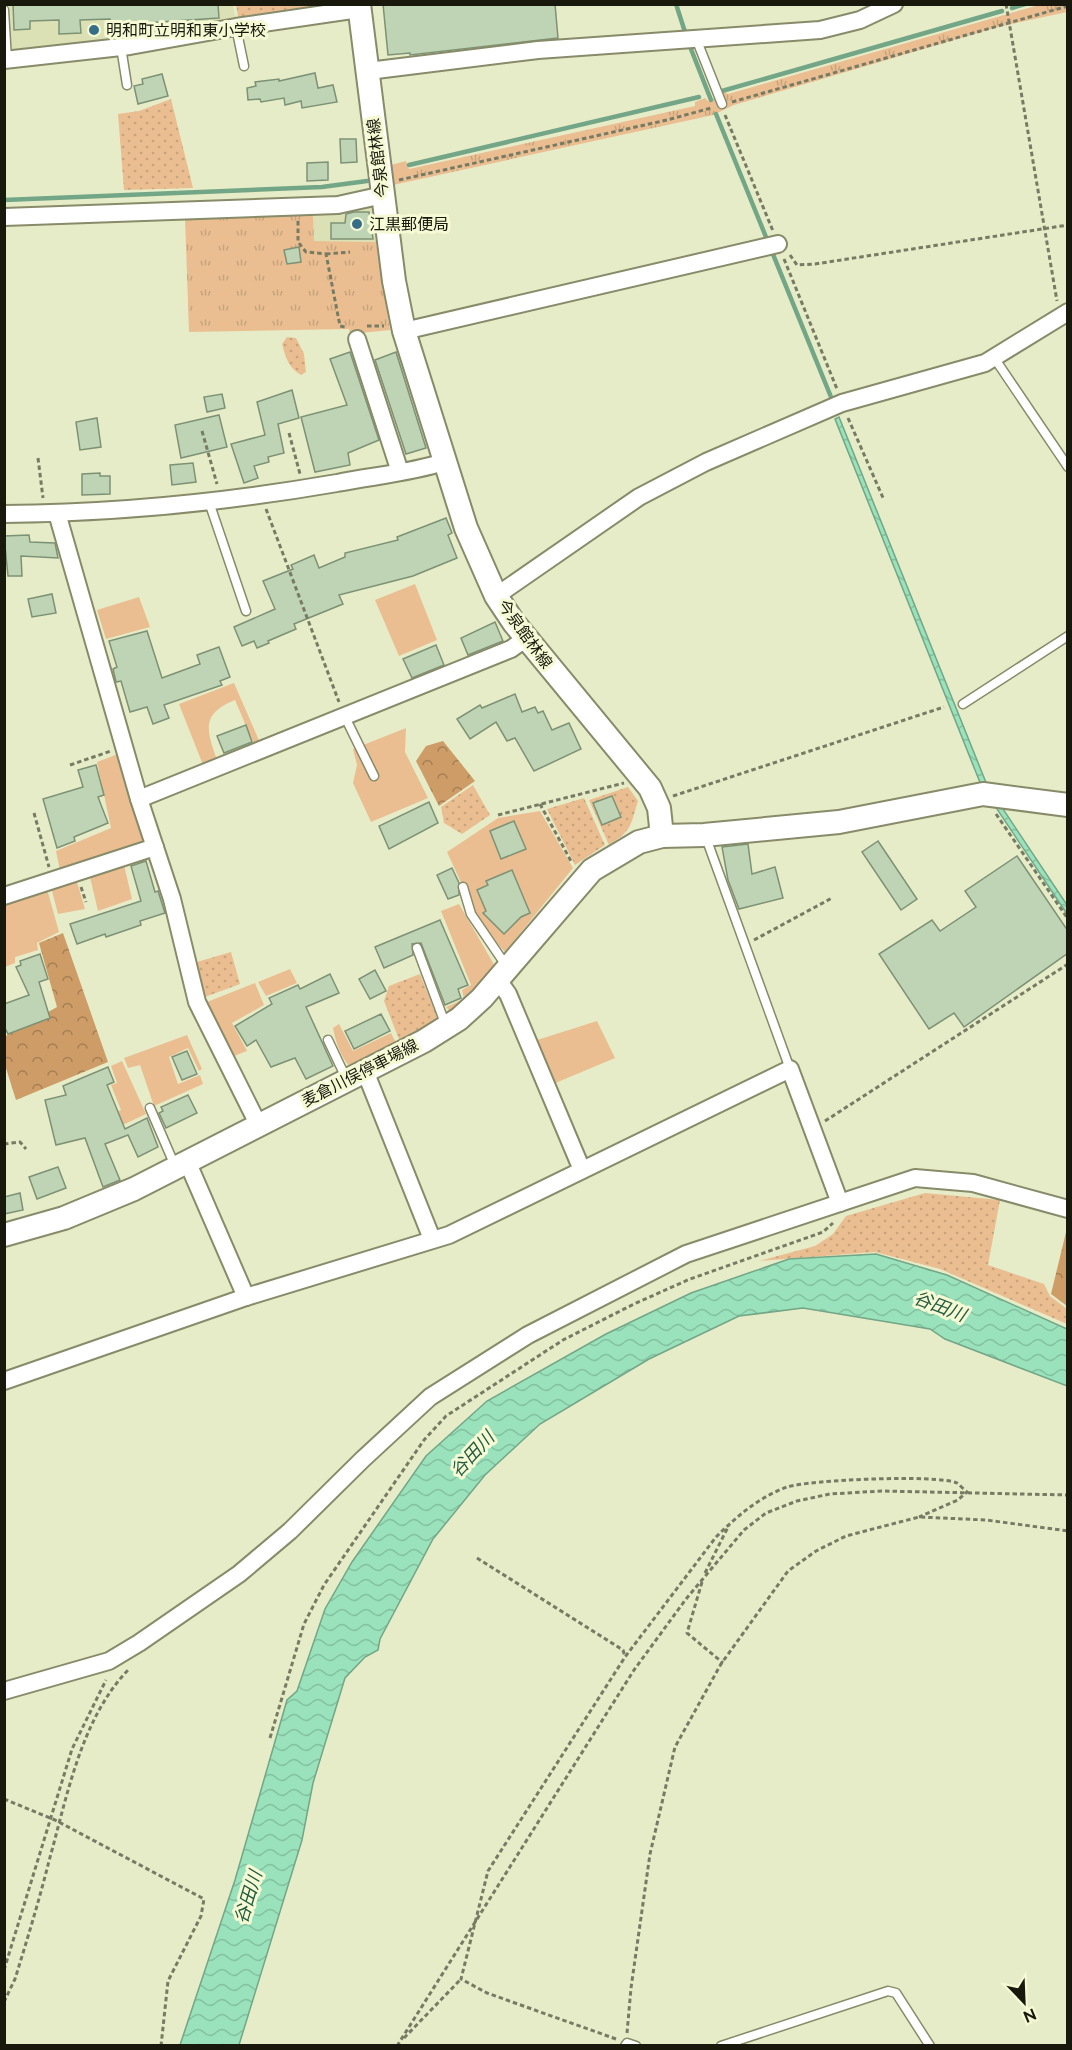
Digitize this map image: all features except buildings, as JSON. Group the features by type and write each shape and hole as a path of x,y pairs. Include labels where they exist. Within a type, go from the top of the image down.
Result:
{"main road":[{"name":"今泉館林線","path":"359,7 388,188 398,329 466,528 496,596 525,639 650,788 659,808 662,836"},
{"path":"662,836 704,835 839,822 983,794 1068,806"},
{"name":"麦倉川俣停車場線","path":"4,1235 38,1227 82,1211 181,1164 447,1027 482,998 592,870 621,851 662,836"}],"street":[{"path":"368,71 538,50 820,30 860,20 894,4"},
{"path":"6,60 121,47 359,7"},
{"path":"4,217 338,205 388,188"},
{"path":"398,329 781,247"},
{"path":"496,596 639,497 706,462 842,403 995,359 1065,314"},
{"path":"358,331 400,472"},
{"path":"4,514 51,513 261,496 444,462"},
{"path":"51,513 172,899 197,1002 258,1124"},
{"path":"139,799 511,649 525,639"},
{"path":"4,896 155,847"},
{"path":"503,974 508,994 582,1170"},
{"path":"4,1381 246,1297 465,1228 790,1069 840,1203"},
{"path":"356,1075 432,1239"},
{"path":"181,1164 246,1297"},
{"path":"4,1690 109,1660 139,1643 239,1574 290,1531 357,1464 430,1397 528,1335 686,1254 915,1178 973,1183 1068,1209"}],"lane":[{"path":"4,10 6,60"},
{"path":"236,27 244,66"},
{"path":"698,37 699,46 722,104"},
{"path":"121,47 127,86"},
{"path":"995,359 1068,467"},
{"path":"215,501 246,611"},
{"path":"963,704 1068,636"},
{"path":"345,717 374,776"},
{"path":"704,835 790,1069"},
{"path":"463,887 471,914 503,974"},
{"path":"417,948 447,1027"},
{"path":"328,1041 356,1075"},
{"path":"150,1108 181,1164"},
{"path":"721,2046 888,1991 896,1993 930,2046"}],"path":[{"path":"1006,4 1046,229 1065,314"},
{"path":"388,188 667,120 1068,6"},
{"path":"299,213 298,242 306,252 326,254 350,252"},
{"path":"781,247 797,265 815,264 1068,225"},
{"path":"326,254 340,326 358,331 398,329"},
{"path":"842,403 884,500"},
{"path":"202,430 215,501"},
{"path":"289,432 303,489"},
{"path":"38,458 51,513"},
{"path":"261,496 345,717"},
{"path":"668,798 944,707"},
{"path":"70,765 124,747"},
{"path":"498,815 628,782"},
{"path":"983,794 1068,919"},
{"path":"540,804 576,869"},
{"path":"34,813 53,880"},
{"path":"745,945 832,898"},
{"path":"813,1129 1068,964"},
{"path":"4,1144 20,1142 26,1149"},
{"path":"270,1738 304,1624 330,1575 424,1440 446,1416 563,1340 634,1305 690,1279 823,1232 840,1216 840,1203"},
{"path":"398,2045 461,1979 488,1871 625,1657 716,1538 732,1521 770,1495 788,1487 820,1480 938,1480 957,1483 967,1492"},
{"path":"398,2045 634,1670 703,1579 744,1530 766,1513 797,1501 830,1494 882,1491 1068,1495"},
{"path":"461,1979 487,1993 629,2045 631,1988 650,1854 675,1747 723,1663 788,1571 816,1551 846,1536 919,1517 958,1500 967,1492"},
{"path":"919,1517 986,1520 1068,1531"},
{"path":"723,1663 687,1633 703,1579 732,1521"},
{"path":"477,1558 623,1650 625,1657"},
{"path":"4,2002 21,1957 82,1751 98,1711 117,1681 135,1663 139,1643"},
{"path":"4,1970 72,1749 109,1674 109,1660"},
{"path":"4,1799 60,1823 204,1899 201,1916 168,1981 161,2046"}],"shaded area":[{"name":"明和町立明和東小学校","path":"4,5 233,5 236,21 131,38 5,54"},
{"path":"372,203 376,242 314,241 313,213"}],"green space":[{"path":"236,4 337,5 239,22"},
{"path":"1039,5 1067,5 1067,12 998,27 734,105 713,115 393,185 391,165 406,161 409,169 695,106 695,102 705,98 708,101 725,92 728,94"},
{"path":"171,99 193,188 124,190 118,114 139,111"},
{"path":"313,213 314,241 376,242 390,330 350,334 349,329 189,332 185,217"},
{"path":"287,337 296,338 304,354 306,372 301,375 293,369 286,358 282,344"},
{"path":"415,584 437,640 399,656 375,600"},
{"path":"139,597 150,627 106,639 97,610"},
{"path":"234,683 261,745 255,747 235,700 224,705 211,717 209,732 217,760 203,765 179,704"},
{"path":"406,728 405,752 428,798 371,822 353,783 357,765 353,749"},
{"path":"443,741 475,781 439,806 416,761 426,746"},
{"path":"118,754 144,842 60,871 56,851 111,828 97,762"},
{"path":"473,785 490,815 462,834 444,823 441,807"},
{"path":"628,787 638,801 633,817 626,831 609,845 589,800"},
{"path":"584,798 605,845 575,865 547,809"},
{"path":"540,811 573,868 505,952 481,926 447,852 498,818"},
{"path":"124,865 132,899 98,911 90,877"},
{"path":"77,882 85,909 58,914 51,887"},
{"path":"47,889 59,932 37,943 38,950 15,957 15,963 5,967 5,903"},
{"path":"459,904 496,968 475,992 451,1012 446,1007 464,999 462,990 471,985 441,911"},
{"path":"63,933 108,1062 16,1100 5,1065 4,1037 57,1007 39,943"},
{"path":"231,952 240,984 205,997 197,962"},
{"path":"290,969 297,983 266,996 258,982"},
{"path":"420,974 439,1021 400,1042 384,1001 389,986"},
{"path":"255,983 264,1005 232,1023 247,1051 234,1056 207,1002"},
{"path":"597,1021 615,1058 553,1084 534,1041"},
{"path":"339,1024 353,1051 391,1033 396,1043 350,1067 341,1053 333,1028"},
{"path":"187,1035 202,1069 199,1071 188,1048 169,1057 178,1084 200,1075 203,1084 154,1106 140,1065 128,1068 124,1058"},
{"path":"122,1061 146,1114 114,1129 109,1116 121,1110 111,1085 117,1083 111,1066"},
{"path":"925,1193 1000,1200 988,1265 1044,1284 1050,1296 1067,1309 1067,1324 940,1269 875,1252 759,1261 815,1246 833,1234 846,1216"},
{"path":"1067,1228 1067,1306 1051,1294"}],"water":[{"path":"839,417 987,785 1067,905 1067,914 981,785 835,419"},
{"name":"谷田川","path":"876,1254 947,1275 1067,1329 1067,1386 945,1339 930,1329 803,1308 739,1316 649,1359 540,1424 485,1475 433,1539 380,1639 378,1650 365,1657 345,1678 313,1783 302,1840 239,2045 180,2045 235,1880 287,1700 297,1691 325,1609 352,1562 426,1456 487,1401 606,1334 691,1293 789,1259"}],"waterway":[{"path":"676,4 685,32"},
{"path":"1012,8 1025,4"},
{"path":"722,91 1002,11"},
{"path":"689,44 711,100"},
{"path":"409,165 699,97"},
{"path":"716,114 831,397"},
{"path":"4,200 322,187 367,181"}],"place":[{"name":"明和町立明和東小学校","path":"94,30"},
{"name":"江黒郵便局","path":"357,224"}]}
